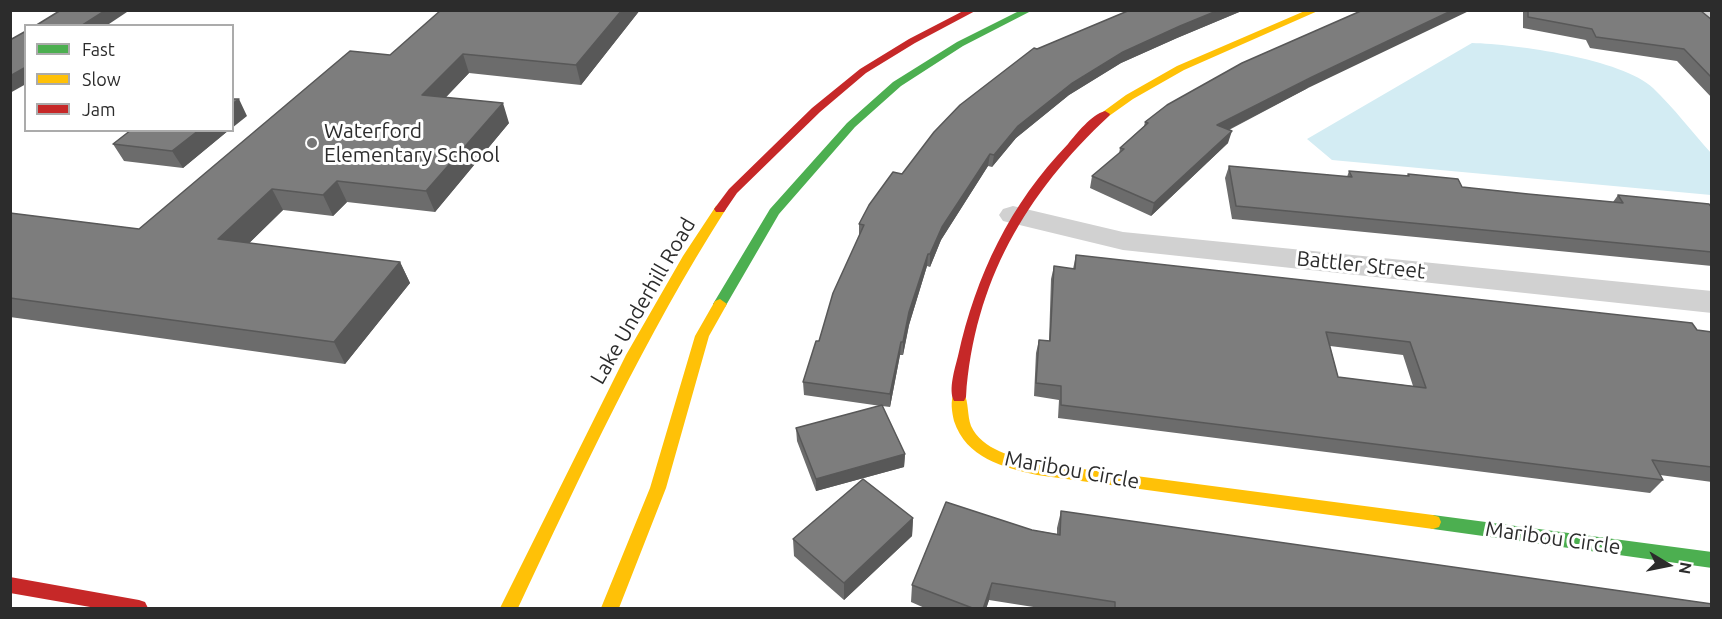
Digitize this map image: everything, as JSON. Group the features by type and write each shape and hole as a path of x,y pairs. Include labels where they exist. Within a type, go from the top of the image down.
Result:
{"street":[{"name":"Lake Underhill Road","path":"509,609 633,354 685,261 733,191 816,111 863,71 912,41 973,10"},
{"path":"610,609 658,488 702,336 774,212 851,125 897,84 960,44 1029,10"},
{"name":"Maribou Circle","path":"1316,10 1182,66 1126,99 1088,129 1031,188 1013,216 987,274 967,346 958,396 964,430 976,444 992,456 1037,469 1712,560"},
{"path":"1658,10 1712,15"},
{"name":"Battler Street","path":"1013,216 1123,241 1712,302"},
{"path":"10,585 139,609"}],"water":[{"path":"1472,43 1514,46 1567,55 1594,61 1638,78 1661,96 1711,153 1711,195 1332,160 1307,139"}],"building":[{"path":"61,10 106,10 84,24 38,24"},
{"path":"441,10 622,10 576,65 463,54 422,95 503,103 426,191 337,181 323,195 272,189 218,239 400,262 334,342 10,298 10,213 139,229 350,51 390,55"},
{"path":"1130,10 1219,10 1123,52 1071,84 1018,126 994,155 990,154 942,227 928,254 909,312 890,394 803,382 816,341 819,341 833,293 864,225 859,224 869,205 893,172 902,174 934,132 960,105 1034,48 1037,49"},
{"path":"1363,10 1453,10 1217,125 1232,131 1154,203 1092,176 1124,149 1120,148 1148,123 1145,122 1167,105 1242,63"},
{"path":"1528,10 1701,11 1712,20 1712,78 1684,49 1596,37 1592,29 1528,17"},
{"path":"24,32 24,68 10,76 10,40"},
{"path":"128,132 196,132 172,151 113,144"},
{"path":"1229,166 1352,177 1349,171 1409,176 1408,174 1458,179 1462,187 1528,194 1623,203 1618,195 1709,204 1712,208 1712,252 1236,206"},
{"path":"1076,255 1692,323 1697,330 1712,332 1712,467 1652,460 1663,480 1061,405 1061,386 1036,383 1039,340 1050,341 1054,266 1075,269","holes":["1326,332 1410,342 1426,388 1338,377"]},
{"path":"882,405 905,454 816,479 796,428"},
{"path":"863,479 913,518 844,583 793,539"},
{"path":"946,502 1032,530 1060,535 1061,511 1712,604 1712,609 1115,609 1115,602 992,583 983,609 975,609 912,585"}],"traffic: fast":[{"path":"720,304 774,212 851,125 897,84 960,44 1029,10"},
{"path":"1433,522 1712,560"}],"traffic: slow":[{"path":"1105,114 1129,97 1207,55 1316,10"},
{"path":"509,608 633,355 689,256 720,209"},
{"path":"610,608 658,488 702,336 720,304"},
{"path":"959,397 964,428 972,440 993,455 1037,469 1433,522"}],"traffic: jam":[{"path":"720,209 733,191 816,110 863,71 912,41 973,10"},
{"path":"959,397 964,360 977,305 1002,243 1036,187 1080,137 1105,114"},
{"path":"10,585 139,608"}],"place":[{"name":"Waterford Elementary School","path":"312,143"}]}
